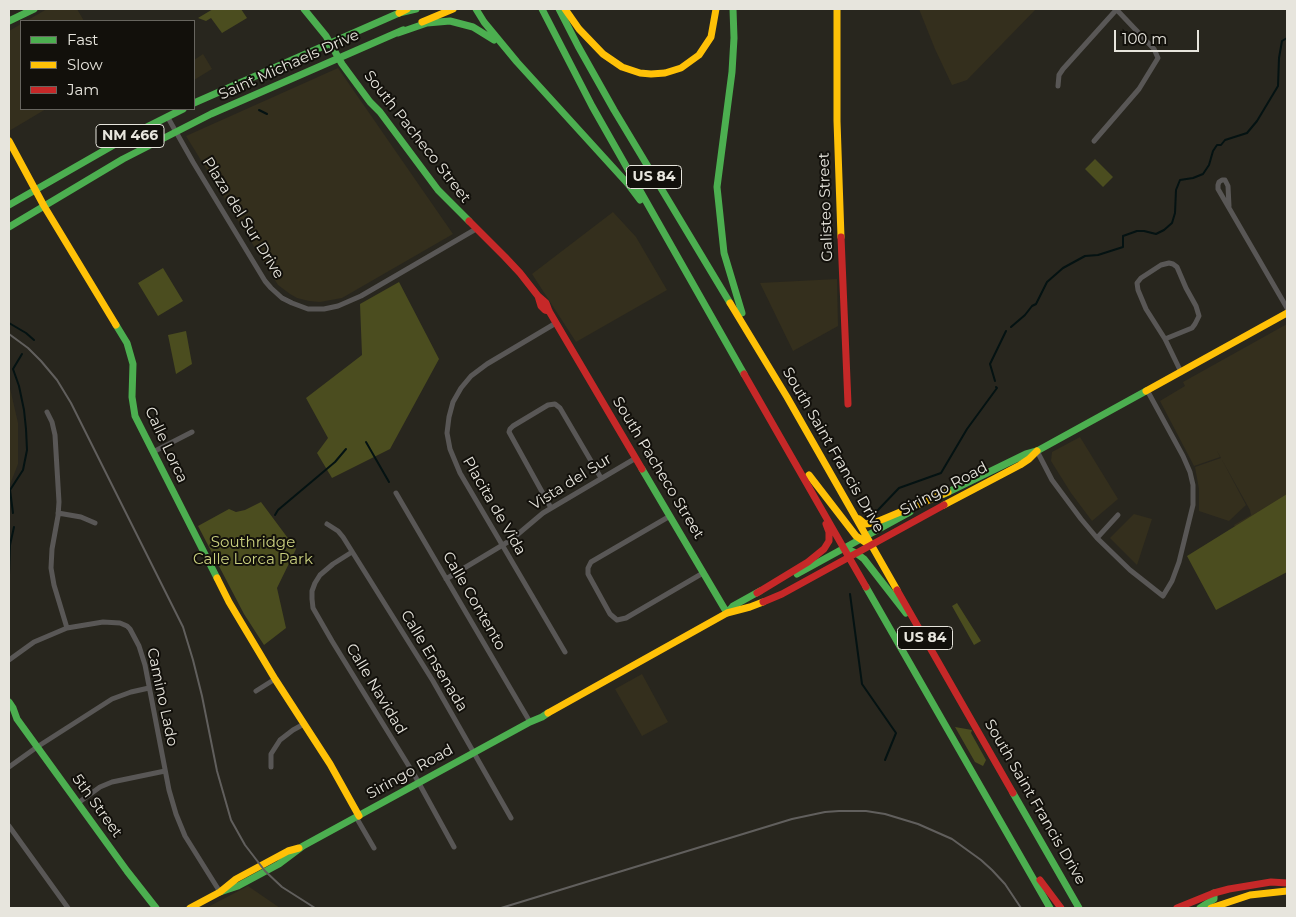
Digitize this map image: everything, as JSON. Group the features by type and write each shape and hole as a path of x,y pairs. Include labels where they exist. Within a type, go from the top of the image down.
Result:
{"main road":[{"path":"9,21 34,9"},
{"name":"South Pacheco Street","path":"304,9 326,36 338,58 370,102 380,112 428,177 448,201 506,257 538,296 541,306 549,311 727,613"},
{"path":"399,13 407,9"},
{"name":"Saint Michaels Drive","path":"195,103 330,42 399,13 416,9"},
{"name":"Saint Michaels Drive","path":"9,226 175,132 247,97 453,9"},
{"path":"476,9 484,22 517,62 628,184 670,244"},
{"name":"US 84","path":"542,9 592,106 844,548"},
{"name":"South Saint Francis Drive","path":"559,9 589,67 622,124 755,343 855,514 863,537 871,544 1079,908"},
{"path":"565,9 579,29 603,54 622,67 640,73 651,74 671,72 699,55 711,37 716,9"},
{"path":"733,9 732,72 720,158 717,187 718,204 722,240 729,272 741,310 755,343"},
{"name":"Galisteo Street","path":"837,9 837,121 848,404"},
{"path":"398,32 433,22 450,21 466,24 488,36 517,62"},
{"name":"NM 466","path":"9,205 133,134 181,110"},
{"name":"Calle Lorca","path":"9,141 44,206 94,287 130,352 132,398 139,425 229,602 330,764 358,816"},
{"name":"Siringo Road","path":"727,613 733,606 948,492 1026,454 1037,451 1287,313"},
{"path":"780,436 852,531 863,537"},
{"name":"Siringo Road","path":"190,908 220,892 238,886 279,864 303,846 530,722 540,714 545,714 727,613 750,607 782,594 871,544 1029,460 1037,451"},
{"path":"757,593 808,562 824,549 829,541 828,527 806,481"},
{"path":"855,514 865,524 874,523 948,492"},
{"path":"844,548 853,555 864,559 924,637"},
{"name":"US 84","path":"853,555 953,739 1050,908"},
{"name":"5th Street","path":"9,702 17,719 156,908"},
{"name":"5th Street","path":"9,713 17,719"},
{"path":"1018,852 1061,908"},
{"path":"1177,908 1214,893 1271,882 1287,883"},
{"path":"1211,908 1250,895 1287,891"},
{"path":"1214,893 1231,901"},
{"path":"1200,908 1214,899 1214,893"}],"street":[{"path":"1058,86 1059,75 1063,69 1116,9 1154,49 1158,58 1139,89 1094,141"},
{"name":"Plaza del Sur Drive","path":"167,116 265,281 282,298 292,304 308,309 324,309 338,306 361,296 476,228"},
{"path":"1229,206 1287,308"},
{"path":"1165,339 1192,328 1199,316 1177,267 1169,263 1161,265 1141,278 1137,283 1146,309 1165,339 1181,372"},
{"name":"Placita de Vida","path":"556,323 486,364 466,381 457,395 449,417 448,441 452,458 460,474 565,652"},
{"path":"1037,451 1052,480 1097,538 1130,570 1163,596 1172,581 1179,562 1193,505 1193,485 1184,456 1147,390"},
{"path":"551,508 508,432 513,426 548,405 555,404 560,408 601,478"},
{"path":"47,412 52,422 56,442 59,502 51,568 67,628"},
{"path":"153,452 192,432"},
{"name":"Vista del Sur","path":"446,578 516,537 536,518 551,508 636,458"},
{"name":"Calle Contento","path":"396,493 530,722"},
{"path":"58,512 95,523"},
{"path":"1097,538 1118,515"},
{"path":"670,516 591,562 588,574 610,614 617,620 626,618 704,572"},
{"name":"Calle Ensenada","path":"327,524 340,534 433,681 511,818"},
{"name":"Calle Navidad","path":"352,552 320,575 312,591 313,608 418,783 454,847"},
{"name":"Camino Lado","path":"9,660 34,642 67,628 103,622 127,626 139,646 145,665 165,771 178,822 220,892"},
{"path":"256,691 275,678"},
{"path":"9,767 112,700 125,694 149,688"},
{"path":"270,767 271,754 280,740 304,724"},
{"path":"78,803 100,787 112,782 165,771"},
{"path":"358,816 374,848"},
{"path":"9,826 68,908"}],"shaded area":[{"path":"47,9 77,9 83,20 28,20"},
{"path":"919,9 1036,9 967,80 952,85"},
{"path":"20,25 20,110 44,110 9,131 9,31"},
{"path":"203,54 212,69 195,79 195,59"},
{"path":"338,68 453,234 342,298 320,302 309,301 297,298 278,285 186,136"},
{"path":"613,212 636,237 667,290 576,342 532,274"},
{"path":"837,279 838,326 793,351 760,283"},
{"path":"1287,324 1287,568 1236,529 1234,525 1251,515 1250,510 1217,451 1220,457 1194,466 1160,401 1185,386 1183,382"},
{"path":"9,384 18,423 18,464 9,487"},
{"path":"1080,437 1118,499 1092,521 1071,493 1051,461 1052,452"},
{"path":"1221,458 1246,505 1229,521 1199,511 1199,489 1195,467"},
{"path":"1134,514 1152,519 1137,565 1110,538"},
{"path":"642,674 668,722 642,736 615,689"},
{"path":"248,886 280,908 206,908"}],"green space":[{"path":"213,9 241,9 247,18 222,33 211,18 206,21 198,18"},
{"path":"1095,159 1113,177 1103,187 1085,169"},
{"path":"163,268 183,301 158,316 138,283"},
{"path":"399,282 439,359 390,449 332,478 317,453 328,438 306,398 362,355 360,304"},
{"path":"186,331 192,364 176,374 168,335"},
{"path":"1287,494 1287,572 1216,610 1187,556"},
{"name":"Southridge Calle Lorca Park","path":"261,502 296,549 277,588 286,628 264,645 244,614 198,526 229,509 236,512"},
{"path":"957,603 981,641 974,645 952,606"},
{"path":"955,727 972,730 971,733 986,760 983,766 975,762"}],"waterway":[{"path":"1011,327 1036,304 1047,282 1063,268 1085,256 1098,255 1123,247 1123,236 1137,231 1156,234 1172,223 1175,213 1176,190 1180,180 1203,174 1217,145 1221,145 1225,140 1247,133 1257,121 1278,86 1282,41 1287,38"},
{"path":"259,110 267,114"},
{"path":"9,323 34,340"},
{"path":"995,381 990,364 1006,331"},
{"path":"13,513 10,490 23,470 27,450 24,410 13,369 22,354"},
{"path":"878,510 899,488 941,473 967,429 996,387"},
{"path":"366,442 389,482"},
{"path":"275,515 278,510 335,462 346,449"},
{"path":"9,575 10,545 14,527"},
{"path":"850,594 862,684 896,733 885,760"}],"railway":[{"path":"9,334 28,348 41,361 57,380 71,403 183,627 202,696 217,771 231,820 245,845 265,871 282,887 315,908"},
{"path":"501,908 792,819 839,811 866,811 885,814 918,824 952,839 992,870 1005,884 1021,908"}],"traffic: fast":[{"path":"9,21 34,9"},
{"path":"304,9 326,36 342,64 370,102 380,112 438,190 469,221"},
{"path":"195,103 399,13 416,9"},
{"path":"476,9 484,22 517,62 628,184 640,200"},
{"path":"542,9 592,106 744,374"},
{"path":"559,9 614,110 730,303"},
{"path":"733,9 732,72 717,187 724,253 742,313"},
{"path":"398,33 427,23 450,21 473,27 494,40"},
{"path":"9,227 123,159 211,114 403,30"},
{"path":"9,205 133,134 181,110"},
{"path":"116,325 127,343 133,364 132,397 135,416 217,578"},
{"path":"944,494 1026,454 1037,451 1146,391"},
{"path":"642,469 727,613"},
{"path":"797,574 910,512"},
{"path":"844,548 864,559 906,613"},
{"path":"866,587 1050,908"},
{"path":"727,613 733,606 760,591"},
{"path":"9,702 17,719 156,908"},
{"path":"220,892 238,886 279,864 303,846 548,713"},
{"path":"1013,793 1079,908"},
{"path":"1200,908 1214,899 1214,893"}],"traffic: slow":[{"path":"399,13 407,9"},
{"path":"422,22 453,9"},
{"path":"565,9 579,29 603,54 622,67 640,73 651,74 665,73 681,68 699,55 711,37 716,9"},
{"path":"837,9 837,121 841,237"},
{"path":"9,141 44,206 116,325"},
{"path":"730,303 787,397 897,590"},
{"path":"1146,391 1287,313"},
{"path":"944,505 1020,465 1037,451"},
{"path":"809,475 856,536 871,544"},
{"path":"859,519 865,524 874,523 948,492"},
{"path":"217,578 229,602 275,679 330,764 359,816"},
{"path":"548,713 727,613 763,602"},
{"path":"190,908 220,892 236,879 288,851 299,848"},
{"path":"1211,908 1250,895 1287,891"}],"traffic: jam":[{"path":"469,221 505,257 546,303 642,469"},
{"path":"841,237 848,404"},
{"path":"538,296 541,306 549,311"},
{"path":"744,374 866,587"},
{"path":"763,602 782,594 944,505"},
{"path":"757,593 808,562 824,549 829,541 829,532 826,524"},
{"path":"897,590 1013,793"},
{"path":"1040,880 1061,908"},
{"path":"1177,908 1229,889 1271,882 1287,883"}]}
